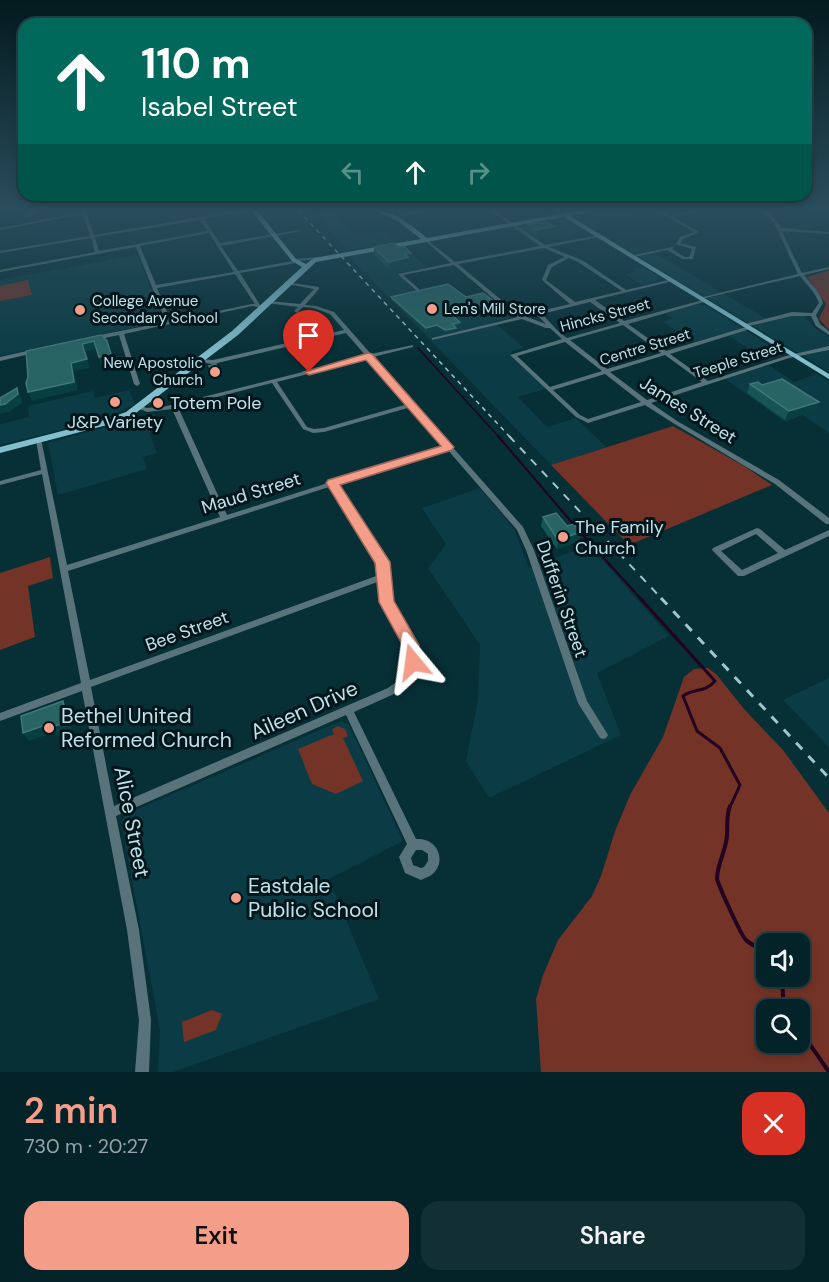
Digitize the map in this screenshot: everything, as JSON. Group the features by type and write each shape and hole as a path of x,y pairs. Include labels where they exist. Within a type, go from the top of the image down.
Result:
{"main road":[{"path":"0,450 111,421 138,407 235,333 263,302 305,266 316,260"},
{"path":"637,260 829,377"},
{"path":"295,261 305,266"}],"street":[{"path":"0,272 58,260"},
{"path":"143,260 169,322"},
{"path":"228,260 263,302"},
{"path":"154,287 303,260"},
{"path":"450,260 522,317 557,333"},
{"path":"417,290 400,274 470,260"},
{"path":"562,260 550,266 544,280 574,304"},
{"path":"578,260 625,291"},
{"path":"793,260 800,274 821,299 820,306 813,315 818,325 829,333"},
{"name":"Hincks Street","path":"549,389 513,355 703,299 829,268"},
{"path":"434,339 671,280"},
{"path":"287,283 317,288 300,308"},
{"path":"591,300 707,383"},
{"name":"Dufferin Street","path":"83,341 263,302 330,312 515,523 525,538 582,703 603,735"},
{"name":"James Street","path":"538,313 557,333 647,403 777,482 829,522"},
{"name":"Centre Street","path":"549,389 665,354 746,326 792,314 813,315"},
{"path":"200,361 215,362 347,331"},
{"path":"121,333 137,384"},
{"path":"138,407 153,410 174,406 411,346"},
{"path":"0,359 49,348"},
{"name":"Teeple Street","path":"549,389 585,421 783,358 829,348"},
{"path":"274,381 303,425 313,431 411,405"},
{"path":"174,406 224,516"},
{"name":"Alice Street","path":"39,440 111,813 143,997 145,1033 142,1072"},
{"name":"Maud Street","path":"64,569 224,516 448,447"},
{"path":"0,483 45,471"},
{"name":"Aileen Drive","path":"111,813 348,711 398,686 412,668 411,645 386,602 382,561 333,483"},
{"path":"784,554 756,531 716,550 741,574 784,554 829,532"},
{"name":"Bee Street","path":"0,717 384,576"},
{"path":"348,711 413,845"}],"shaded area":[{"name":"College Avenue Secondary School","path":"109,260 139,260 164,321 0,356 0,280"},
{"path":"353,260 419,260 427,267 397,273 416,291 447,284 466,298 487,294 513,314 509,318 494,322 524,348 513,351 510,355 546,389 518,397 547,427 576,418 606,447 551,465"},
{"path":"644,260 667,260 770,321 795,315 804,316 815,328 829,337 829,372"},
{"path":"643,267 661,279 642,285 625,274"},
{"path":"829,270 829,330 819,319 826,304 807,277"},
{"path":"28,280 32,295 0,301 0,286"},
{"path":"698,304 707,306 784,355 767,361 725,333 694,342 663,322 673,319 665,313"},
{"path":"769,365 794,382 816,374 829,382 829,433 802,415 785,422 725,379"},
{"path":"129,390 135,404 105,419 0,445 0,424 29,417 28,406 93,391 95,398"},
{"path":"154,414 160,428 149,432 157,453 143,457 147,469 58,495 48,443"},
{"path":"673,426 744,466 772,485 629,545 551,465"},
{"path":"480,488 514,529 529,568 581,548 584,539 669,636 597,673 621,735 489,798 466,761 478,700 480,645 428,568 446,544 422,508"},
{"path":"50,557 53,578 28,586 35,637 0,650 0,573"},
{"path":"708,668 717,675 744,709 783,750 829,813 829,1072 541,1072 536,999 543,975 558,940 592,896 630,795 663,737 684,677 694,669"},
{"path":"829,678 829,747 783,700"},
{"name":"Eastdale Public School","path":"341,721 349,725 403,841 329,879 379,999 173,1072 158,1072 160,1030 121,821 129,813"},
{"path":"338,726 345,729 348,736 343,738 363,781 336,794 312,784 298,749 334,734 332,729"},
{"path":"212,1010 222,1014 216,1030 184,1042 182,1022"}],"building":[{"name":"Len's Mill Store","path":"448,284 466,297 483,293 505,310 485,313 473,304 446,311 460,322 452,324 456,328 446,330 437,325 426,328 391,297"},
{"path":"101,335 107,341 111,354 99,357 94,341 82,344 87,359 71,363 74,382 28,392 26,351"},
{"path":"216,364 217,370 212,372 209,366"},
{"path":"782,379 819,402 789,411 750,384 758,382 762,385"},
{"path":"17,388 18,394 0,405 0,398"},
{"path":"556,513 567,526 574,524 581,532 558,540 543,517"},
{"path":"63,701 67,722 52,727 51,723 23,733 21,716"}],"waterway":[{"path":"418,348 499,437"},
{"path":"498,436 575,526"},
{"path":"581,533 641,599"},
{"path":"640,598 715,681 707,687 683,696 697,731 720,748 740,785 730,807"},
{"path":"730,806 726,842 717,878 744,937 756,946"},
{"path":"783,987 784,999"},
{"path":"810,1044 829,1072"}],"railway":[{"path":"345,260 510,437"},
{"path":"509,436 662,599"},
{"path":"661,598 829,778"}],"place":[{"name":"Len's Mill Store","path":"432,309"},
{"name":"College Avenue Secondary School","path":"80,310"},
{"name":"New Apostolic Church","path":"215,372"},
{"name":"J&P Variety","path":"115,402"},
{"name":"Totem Pole","path":"158,403"},
{"name":"The Family Church","path":"563,537"},
{"name":"Bethel United Reformed Church","path":"49,728"},
{"name":"Eastdale Public School","path":"236,898"}],"route":[{"path":"309,372 368,356 448,447 333,483 382,562 386,602 411,645 413,662"}]}
